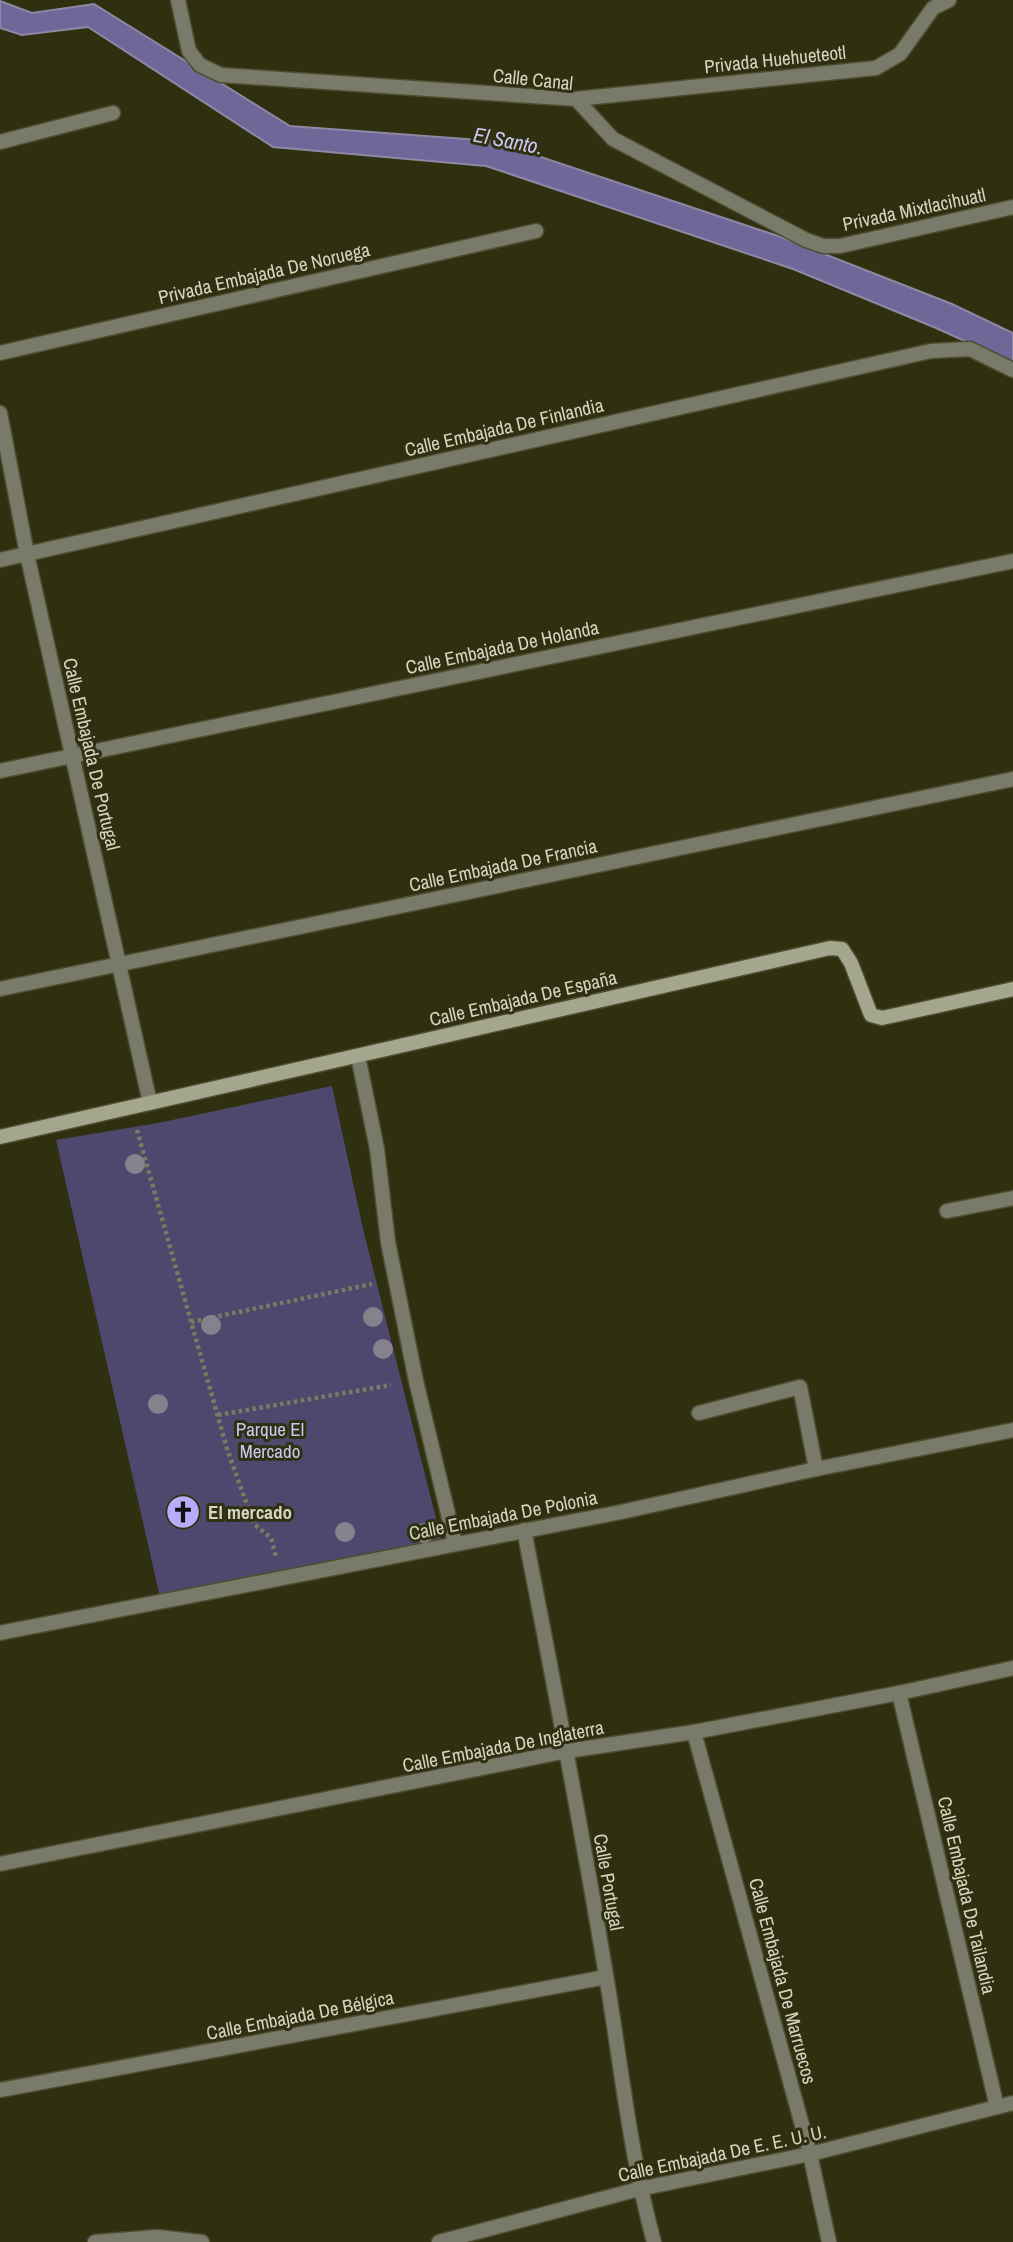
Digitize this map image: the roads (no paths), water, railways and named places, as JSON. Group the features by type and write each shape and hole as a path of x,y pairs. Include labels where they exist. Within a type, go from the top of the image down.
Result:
{"street":[{"name":"Calle Canal","path":"178,0 189,51 200,65 221,75 576,99 613,139 806,240 823,246"},
{"name":"Privada Huehueteotl","path":"576,99 876,68 900,54 933,8 949,0"},
{"path":"0,142 113,114"},
{"name":"Privada Mixtlacihuatl","path":"823,246 840,246 1013,207"},
{"name":"Privada Embajada De Noruega","path":"0,353 536,231"},
{"name":"Calle Embajada De Finlandia","path":"0,560 931,351 970,349 1013,370"},
{"name":"Calle Embajada De Portugal","path":"0,413 27,554 150,1103"},
{"name":"Calle Embajada De Holanda","path":"0,771 1013,561"},
{"name":"Calle Embajada De Francia","path":"0,989 1013,779"},
{"name":"Calle Embajada De España","path":"0,1137 830,948 842,949 851,963 871,1015 882,1018 1013,989"},
{"path":"358,1056 377,1149 395,1279 416,1381 455,1543"},
{"path":"947,1211 1013,1198"},
{"path":"699,1413 800,1387 816,1469"},
{"name":"Calle Embajada De Polonia","path":"0,1633 621,1512 816,1469 1013,1430"},
{"name":"Calle Portugal","path":"524,1530 567,1751 639,2189 653,2242"},
{"name":"Calle Embajada De Inglaterra","path":"0,1864 567,1751 694,1732 900,1693 1013,1668"},
{"name":"Calle Embajada De Tailandia","path":"900,1693 997,2107"},
{"name":"Calle Embajada De Marruecos","path":"694,1732 810,2154 830,2242"},
{"name":"Calle Embajada De Bélgica","path":"0,2090 606,1977"},
{"name":"Calle Embajada De E. E. U. U.","path":"439,2242 639,2189 810,2154 1013,2103"},
{"path":"95,2242 157,2238 202,2242"}],"place":[{"name":"El mercado","path":"183,1512"}],"water label":[{"name":"El Santo.","path":"508,141"}],"park label":[{"name":"Parque El Mercado","path":"270,1440"}]}
